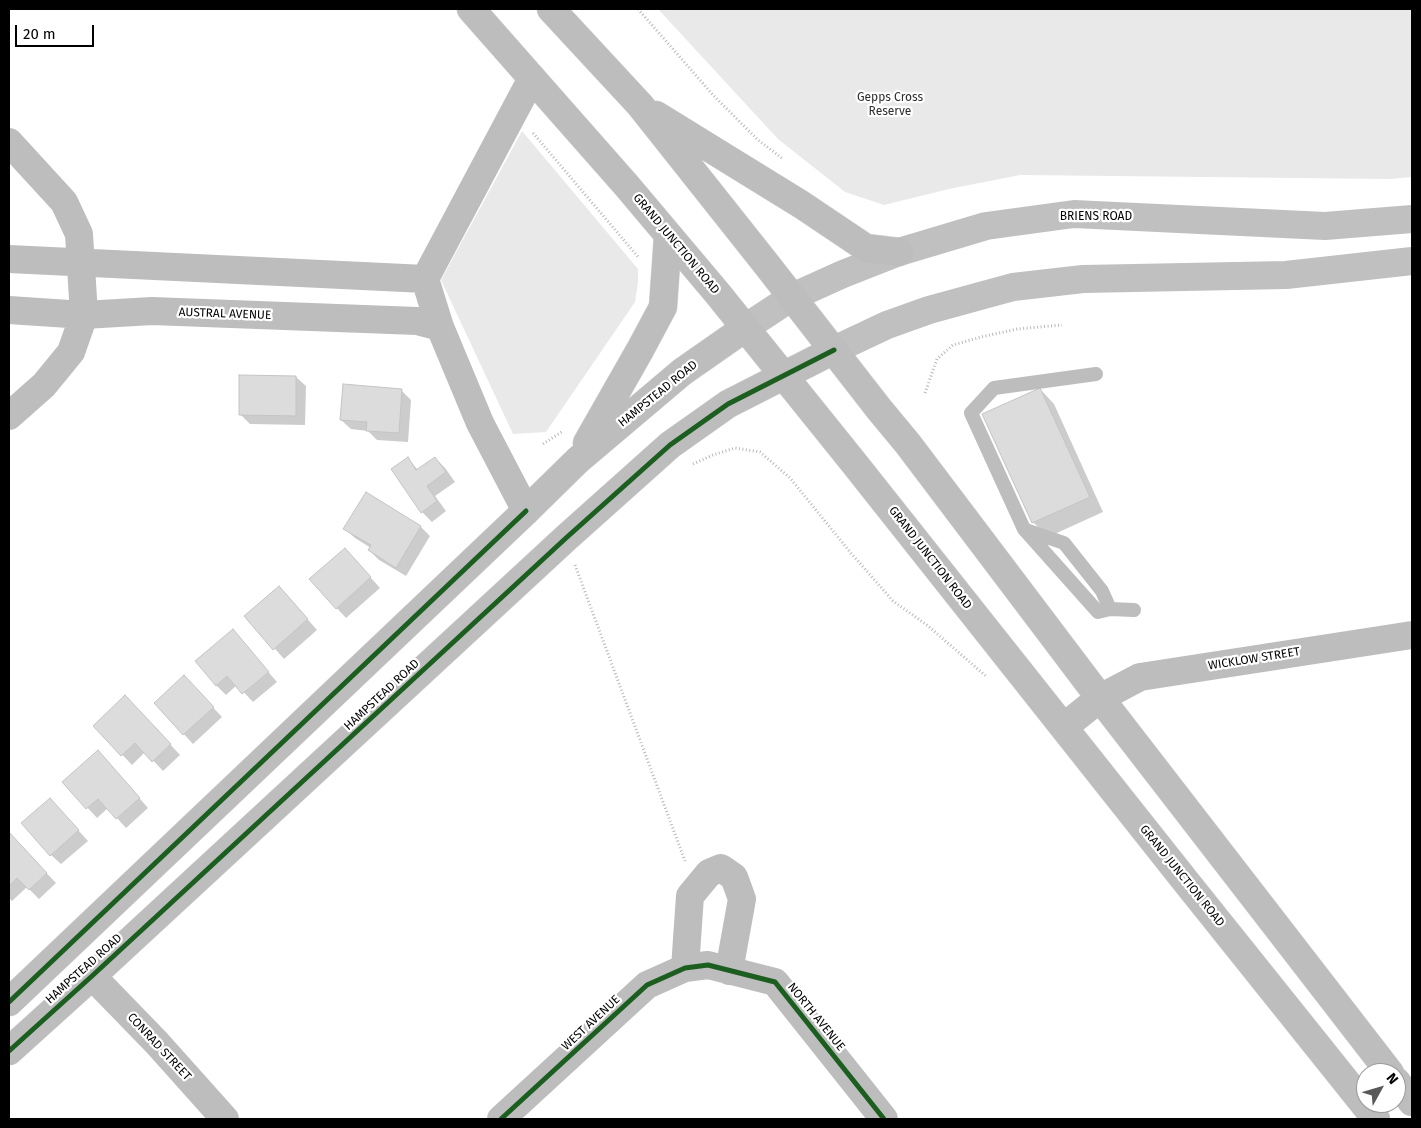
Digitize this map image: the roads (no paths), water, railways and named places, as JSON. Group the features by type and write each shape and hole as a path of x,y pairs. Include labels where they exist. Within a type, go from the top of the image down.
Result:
{"main road":[{"name":"GRAND JUNCTION ROAD","path":"471,9 627,186 784,375 1376,1119"},
{"path":"551,9 640,105 834,350 1382,1063"},
{"path":"526,511 480,423 440,327 425,279 532,78"},
{"path":"640,105 802,205 866,248 899,252"},
{"path":"9,142 64,202 79,234 84,307 71,352 44,385 9,416"},
{"name":"BRIENS ROAD","path":"745,328 792,297 843,274 899,252 986,226 1074,214 1325,226 1412,219"},
{"path":"578,460 662,307 668,235"},
{"path":"9,259 425,279"},
{"path":"834,350 888,325 929,310 1013,288 1083,279 1286,275 1412,261"},
{"name":"AUSTRAL AVENUE","path":"9,310 84,307 416,321 440,327"},
{"name":"HAMPSTEAD ROAD","path":"9,1002 578,460 682,372 745,328"},
{"name":"HAMPSTEAD ROAD","path":"9,1051 566,538 670,445 728,404 834,350"},
{"name":"WICKLOW STREET","path":"1064,727 1100,698 1140,677 1412,635"},
{"path":"721,868 734,877 742,899 707,968 690,896 709,873 721,868"},
{"name":"CONRAD STREET","path":"66,947 157,1043 224,1119"},
{"name":"WEST AVENUE","path":"501,1119 647,986 707,968"},
{"name":"NORTH AVENUE","path":"707,968 775,982 884,1119"}],"lane":[{"path":"1096,374 994,388 971,413 1024,529 1098,612 1110,609 1134,610"},
{"path":"1024,529 1064,543 1102,591 1110,609"}],"park label":[{"name":"Gepps Cross Reserve","path":"890,105"}]}
